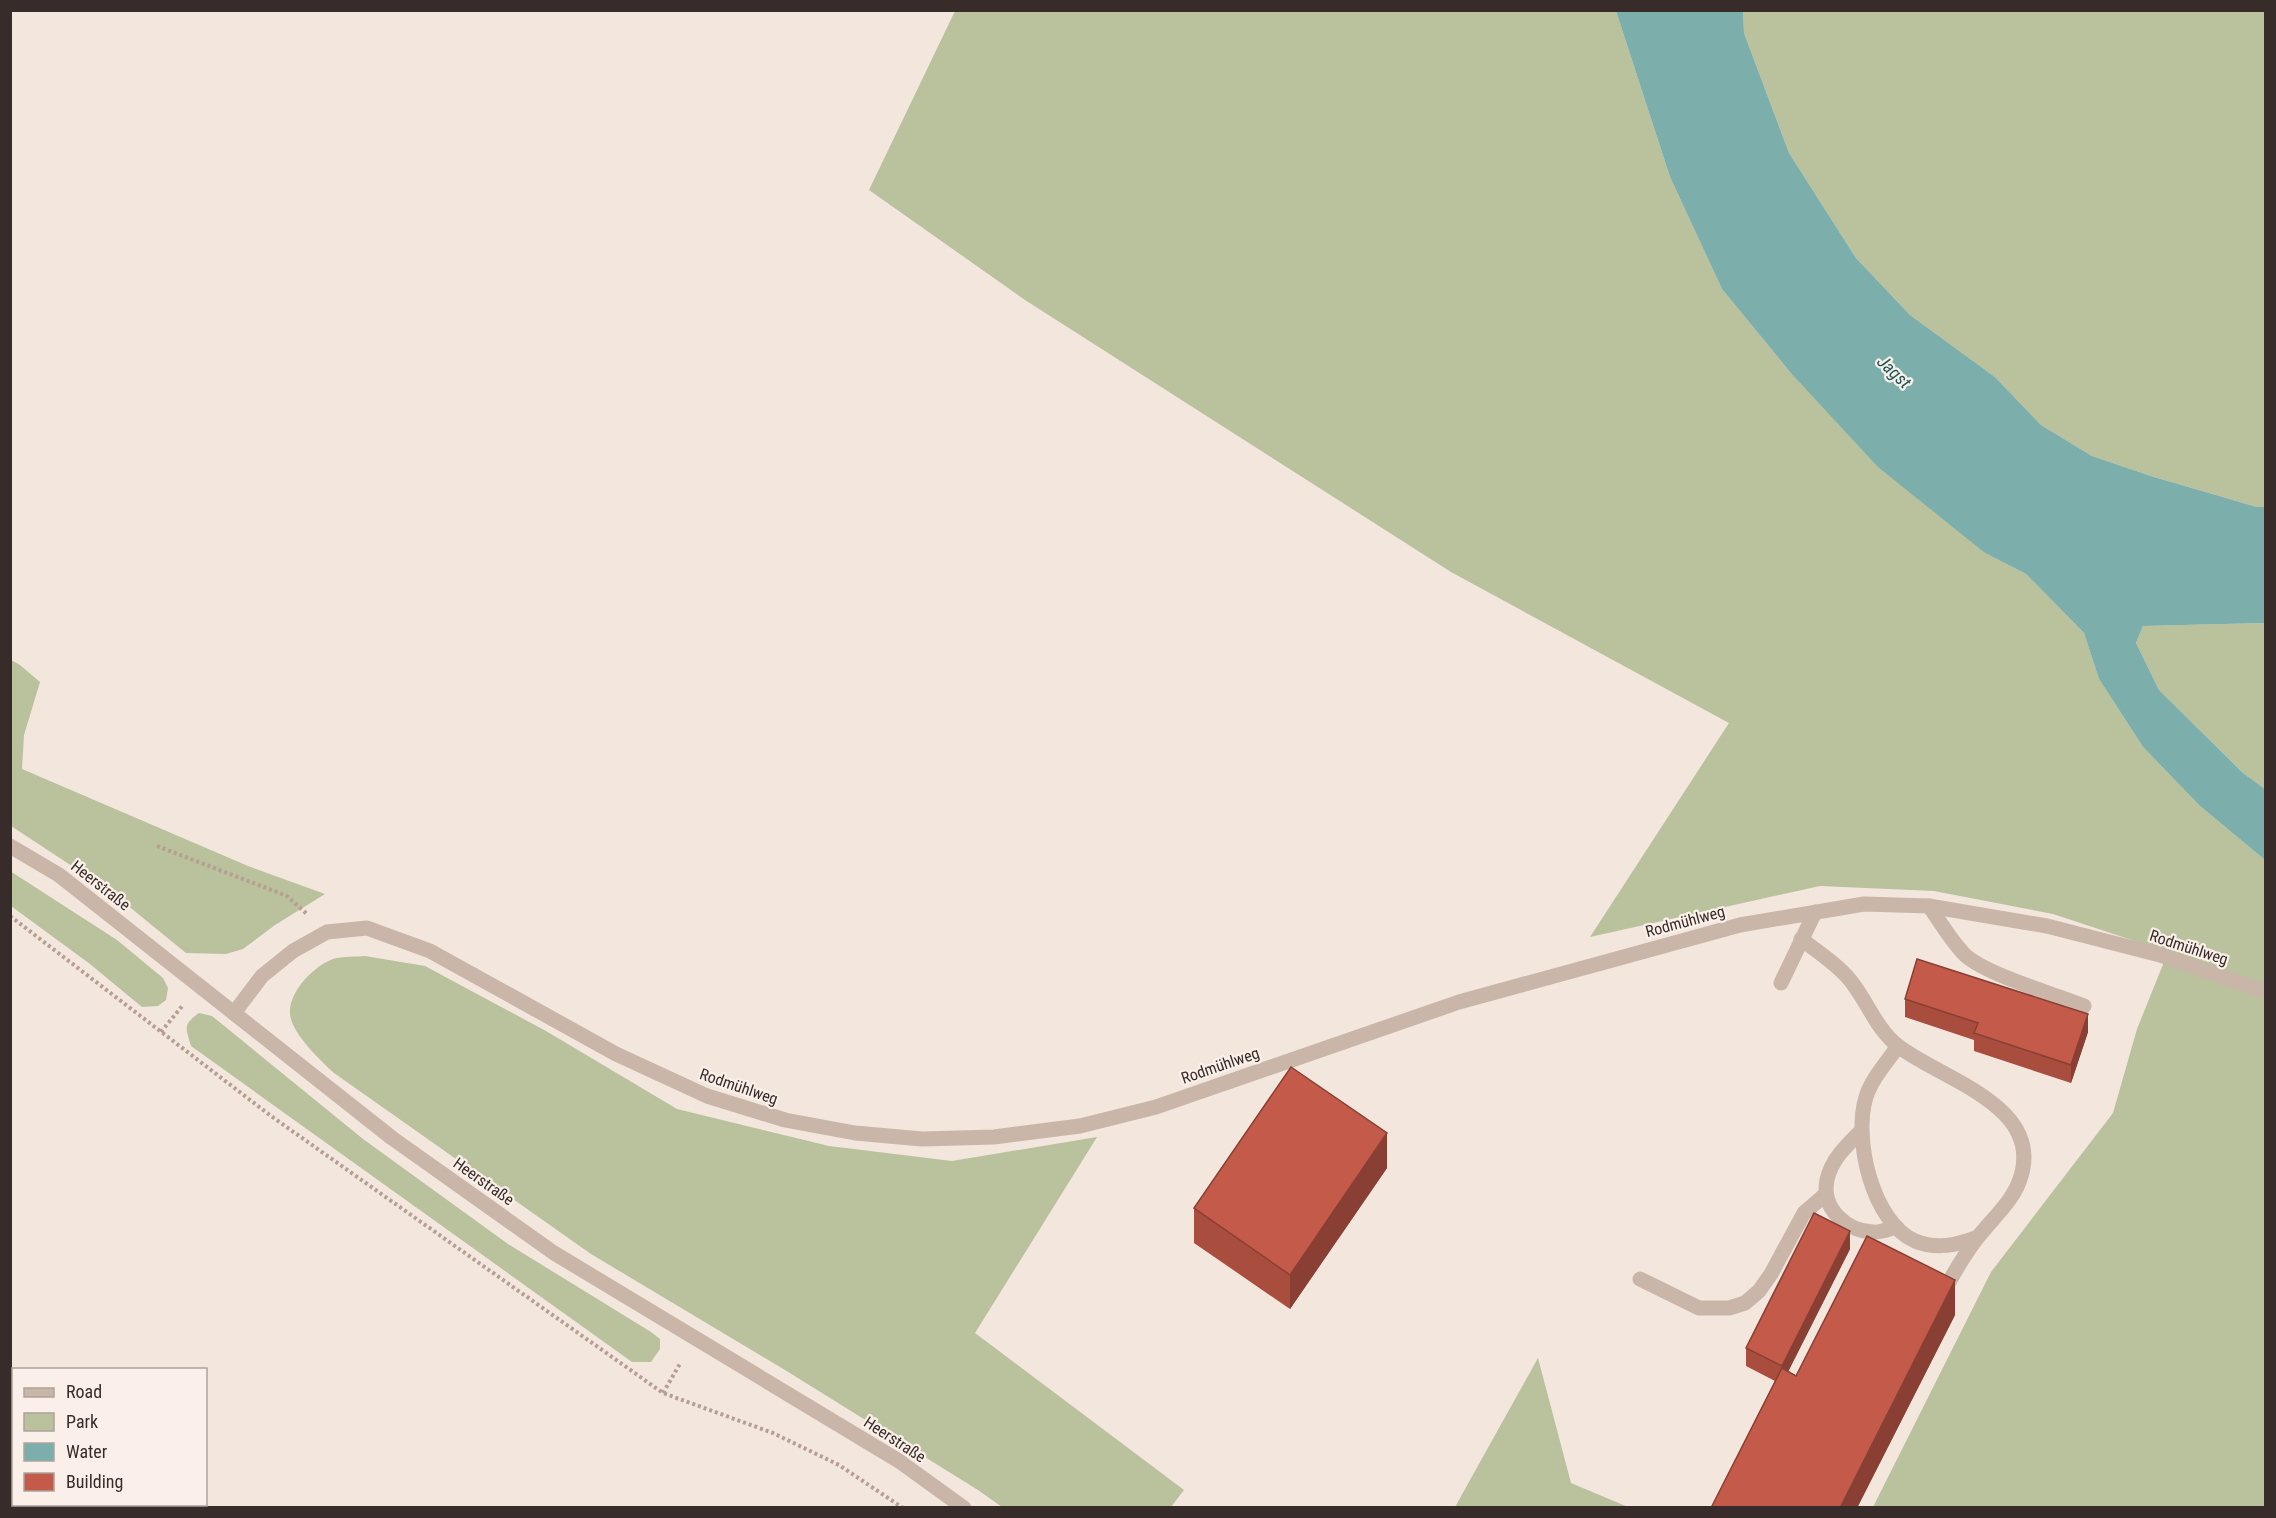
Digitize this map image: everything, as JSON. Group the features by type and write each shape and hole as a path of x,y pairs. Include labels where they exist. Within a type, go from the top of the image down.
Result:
{"street":[{"name":"Heerstraße","path":"10,846 59,874 392,1138 545,1246 899,1461 964,1508"},
{"name":"Rodmühlweg","path":"234,1013 262,976 293,951 327,932 367,928 430,951 616,1054 707,1096 785,1120 855,1133 922,1139 994,1137 1080,1126 1156,1107 1459,1002 1740,925 1864,904 1929,906 2058,929 2160,955 2265,992"},
{"path":"1929,906 1952,940 1967,956 1985,968 2084,1006"},
{"path":"1781,983 1815,912"},
{"path":"1802,939 1850,980 1879,1026 1898,1046 1989,1100 2004,1113 2016,1129 2023,1146 2023,1163 2019,1182 2008,1202 1956,1267 1937,1305"},
{"path":"1898,1046 1876,1077 1866,1097 1861,1131 1866,1169 1880,1203 1896,1227 1914,1240 1934,1246 1955,1245 1978,1237"},
{"path":"1861,1131 1842,1150 1827,1179 1826,1194 1839,1220 1852,1227 1874,1232 1896,1227"},
{"path":"1641,1279 1699,1308 1729,1308 1745,1303 1760,1291 1804,1213 1826,1194"}],"path":[{"path":"157,846 287,896 327,932"},
{"path":"10,916 271,1116 663,1394 773,1434 839,1465 903,1508"},
{"path":"160,1032 200,986"},
{"path":"663,1394 694,1337"}],"green space":[{"path":"955,11 1616,11 1670,177 1722,289 1790,372 1985,553 2026,574 2084,633 2099,679 2143,747 2200,806 2265,860 2265,1507 1873,1507 1991,1272 2113,1113 2137,1029 2168,952 2053,914 1934,891 1820,886 1590,937 1729,723 1451,572 1025,300 869,190"},
{"path":"1743,11 2265,11 2265,507 2257,507 2154,477 2092,456 2041,425 1995,377 1910,315 1856,258 1789,153 1744,33"},
{"path":"2265,623 2265,789 2243,773 2159,690 2136,643 2143,626"},
{"path":"11,660 40,682 24,735 22,769 248,866 325,894 275,925 243,949 226,954 186,953 110,891 11,826"},
{"path":"10,871 117,940 163,978 168,988 166,1000 158,1006 142,1007 90,964 11,906"},
{"path":"365,956 425,966 546,1031 677,1109 829,1146 952,1161 1097,1137 975,1333 1184,1490 1171,1507 1002,1507 785,1370 591,1254 334,1073 303,1041 291,1019 290,1010 296,992 302,983 317,968 333,959"},
{"path":"199,1013 212,1016 363,1139 508,1244 651,1332 660,1339 660,1349 651,1362 632,1362 191,1046 187,1027"},
{"path":"1538,1358 1571,1483 1628,1507 1455,1507"}],"water":[{"name":"Jagst","path":"1616,11 1743,11 1744,33 1789,153 1856,258 1910,315 1995,377 2041,425 2092,456 2154,477 2257,507 2265,507 2265,623 2143,626 2136,643 2159,690 2243,773 2265,789 2265,860 2200,806 2143,747 2099,679 2084,633 2026,574 1985,553 1878,467 1790,372 1722,289 1670,177"}],"building":[{"path":"1917,959 2088,1014 2071,1065 1974,1033 1978,1023 1905,999"},
{"path":"1291,1067 1387,1133 1290,1275 1194,1208"},
{"path":"1814,1213 1850,1231 1782,1366 1746,1348"},
{"path":"1867,1236 1955,1280 1840,1508 1711,1508 1782,1368 1796,1376"}]}
